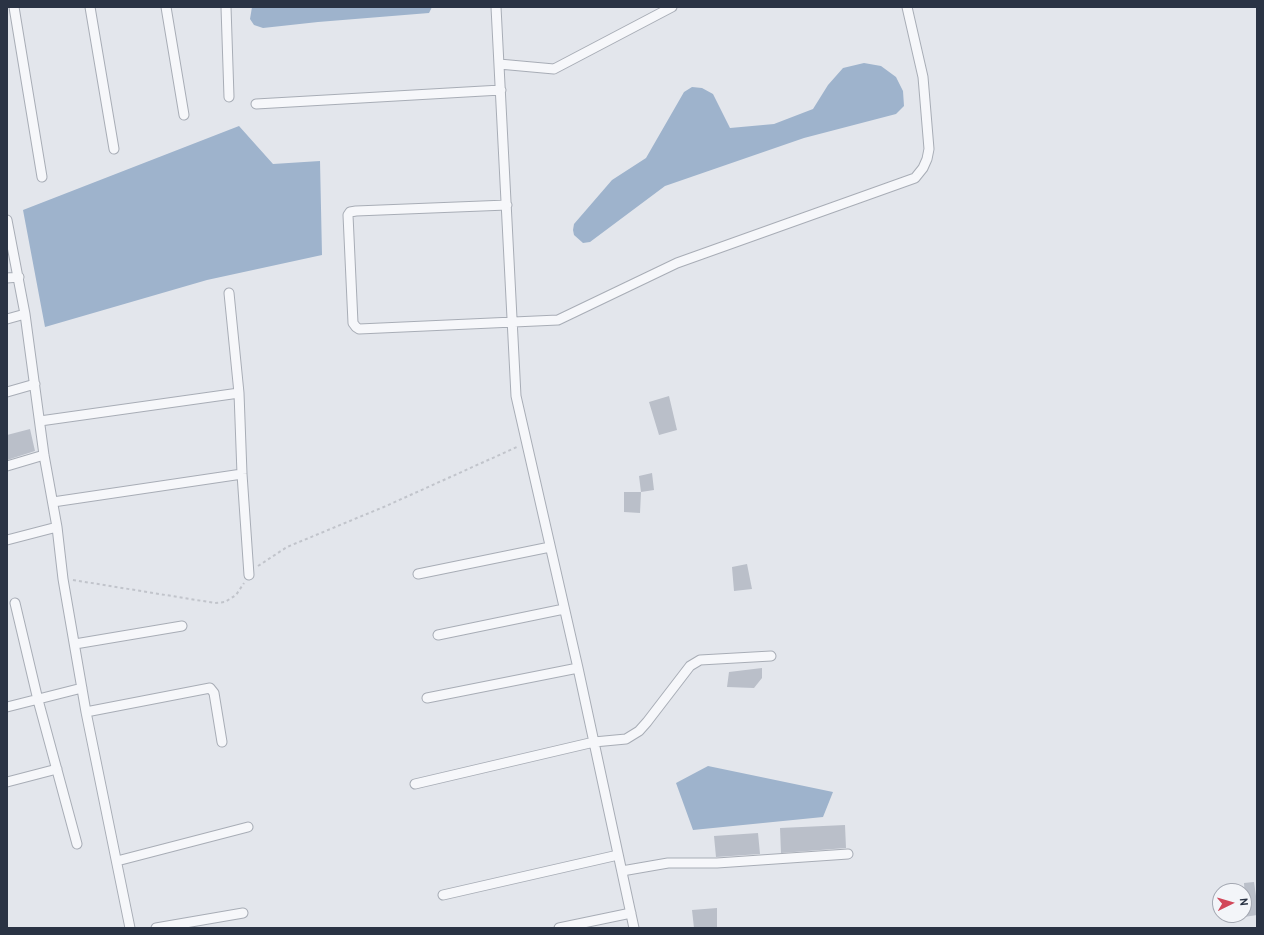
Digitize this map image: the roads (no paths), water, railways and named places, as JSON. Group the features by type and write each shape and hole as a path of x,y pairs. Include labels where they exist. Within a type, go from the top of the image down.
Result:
{"street":[{"path":"14,7 42,177"},
{"path":"90,7 114,149"},
{"path":"166,7 184,115"},
{"path":"226,7 229,97"},
{"path":"496,7 516,396 578,668 634,928"},
{"path":"499,64 554,69 672,7"},
{"path":"507,205 350,212 348,215 353,323 356,327 359,329 558,320 677,263 915,178 924,168 929,149 923,77 907,7"},
{"path":"256,104 501,90"},
{"path":"7,220 25,314 44,455 57,527 63,579 86,712 130,928"},
{"path":"7,278 19,277"},
{"path":"229,293 239,393 242,474 249,574"},
{"path":"7,319 25,314"},
{"path":"7,392 35,384"},
{"path":"40,421 239,393"},
{"path":"7,466 44,455"},
{"path":"53,502 242,474"},
{"path":"7,540 57,527"},
{"path":"418,574 550,547"},
{"path":"15,603 38,700 76,844"},
{"path":"438,635 564,609"},
{"path":"75,644 182,626"},
{"path":"415,784 594,742 626,739 639,732 690,666 700,660 771,656"},
{"path":"427,698 578,668"},
{"path":"7,707 82,688"},
{"path":"86,712 210,688 214,693 222,742"},
{"path":"7,782 56,769"},
{"path":"117,861 248,827"},
{"path":"622,871 668,863 717,863 848,854"},
{"path":"443,895 618,855"},
{"path":"156,928 243,913"},
{"path":"559,928 631,913"}],"water":[{"path":"252,7 432,7 429,13 263,28 254,25 250,19"},
{"path":"864,63 881,66 896,77 903,91 904,106 896,114 804,138 665,186 590,242 583,243 574,235 574,224 612,180 646,158 684,92 692,87 702,88 713,94 730,128 774,124 813,109 828,85 843,68"},
{"path":"239,126 273,164 320,161 322,255 207,280 45,327 23,210"},
{"path":"708,766 833,792 823,817 693,830 676,783"}]}
